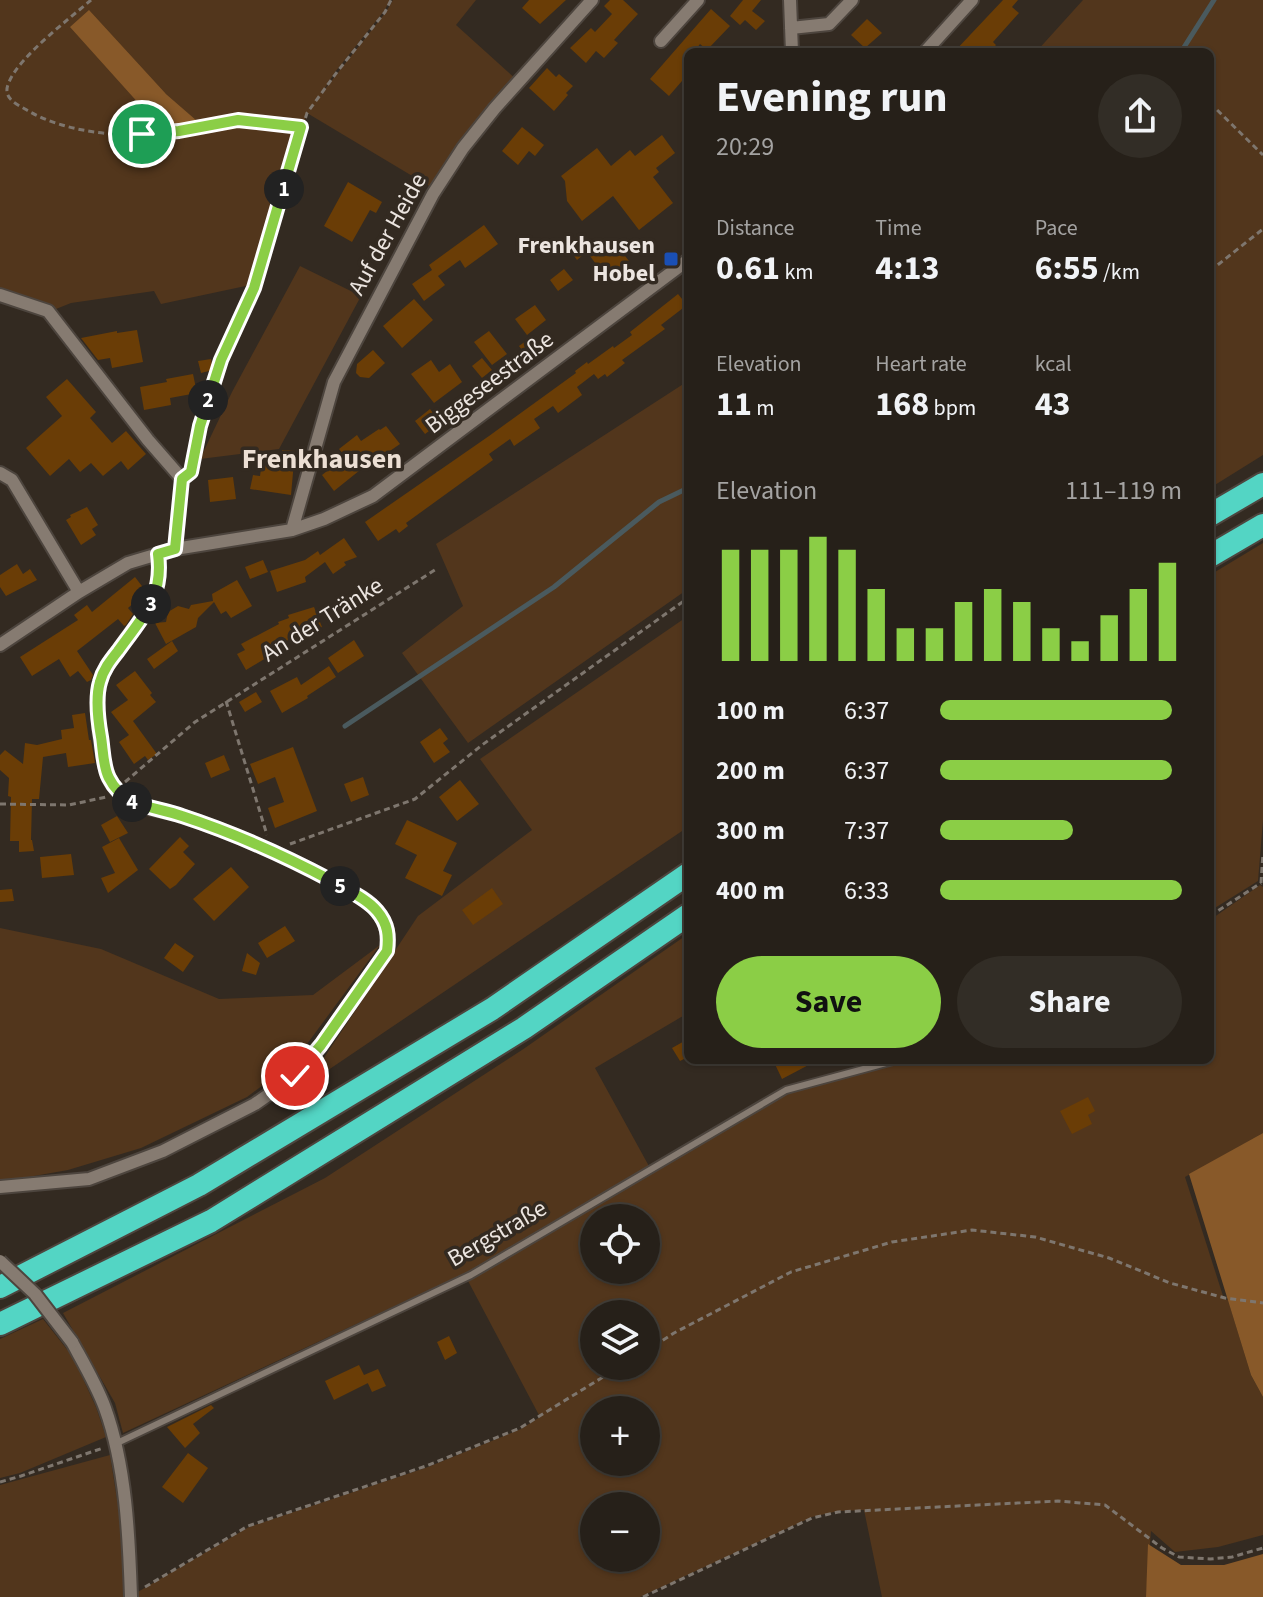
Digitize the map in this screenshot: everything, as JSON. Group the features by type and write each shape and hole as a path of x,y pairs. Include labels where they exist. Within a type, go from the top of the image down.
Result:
{"highway":[{"path":"1214,513 1263,484"},
{"path":"1214,554 1263,525"},
{"path":"0,1287 199,1185 492,1009 684,877"},
{"path":"0,1324 211,1221 524,1028 684,918"}],"street":[{"name":"Auf der Heide","path":"292,530 334,382 433,194 463,148 495,108 592,0"},
{"path":"661,41 698,0"},
{"path":"790,0 792,48"},
{"path":"791,28 829,24 852,0"},
{"path":"929,48 972,0"},
{"name":"Biggeseestraße","path":"0,645 128,563 175,549 292,530 373,496 684,263"},
{"path":"0,295 48,311 182,479 175,549"},
{"path":"0,473 12,480 79,592"},
{"path":"0,1187 89,1179 163,1151 255,1104 295,1076 321,1045 387,951 389,935 377,911 364,900 273,852 178,814 135,804 116,790 107,776 97,701 99,684 105,669 155,598 160,572 158,554"},
{"path":"0,1261 35,1294 72,1342 105,1407 115,1444 126,1513 131,1596"}],"lane":[{"name":"Bergstraße","path":"115,1444 471,1275 786,1090 882,1064"}],"path":[{"path":"182,479 191,472 200,426 221,360 254,288 307,113 391,0"},
{"path":"89,1 24,60 8,82 10,100 37,116 108,134 179,131 238,120 301,127"},
{"path":"1214,107 1263,155"},
{"path":"1214,268 1263,229"},
{"name":"An der Tränke","path":"116,790 195,722 438,568"},
{"path":"226,701 273,852 292,842 415,799 482,745 684,601"},
{"path":"0,804 69,805 105,798 116,790"},
{"path":"1214,914 1262,884 1263,853"},
{"path":"660,1342 791,1272 892,1242 972,1230 1035,1237 1109,1258 1170,1283 1225,1298 1263,1303"},
{"path":"131,1596 248,1526 426,1466 520,1428 598,1380"},
{"path":"0,1482 115,1444"},
{"path":"643,1597 812,1518 838,1512 1058,1501 1105,1505 1162,1548 1179,1557 1232,1557 1263,1548"}],"shaded area":[{"path":"0,0 390,0 321,94 393,0 476,0 456,25 518,81 434,189 307,113 255,284 161,304 154,291 71,303 51,311 0,292","holes":["71,27 166,94 196,121"]},
{"path":"1083,0 1263,0 1263,455 1214,486 1214,48 1040,48"},
{"path":"89,10 166,94 197,121 159,126 70,27"},
{"path":"300,266 361,296 279,449 200,459 232,392"},
{"path":"684,384 684,592 468,743 402,653 463,606 436,544"},
{"path":"1263,543 1263,820 1258,881 1214,908 1214,573"},
{"path":"684,619 684,830 306,1085 418,916 532,830 480,759"},
{"path":"1260,885 1263,887 1263,1133 1185,1177 1224,1299 1228,1300 1251,1375 1263,1397 1263,1535 1218,1547 1175,1552 1151,1531 1146,1597 882,1597 864,1510 838,1511 812,1517 640,1597 136,1597 136,1593 249,1527 428,1467 521,1429 540,1417 467,1279 580,1214 580,1284 660,1284 660,1204 596,1204 788,1093 893,1064 1214,1064 1214,917"},
{"path":"0,928 101,949 219,999 313,995 380,945 293,1063 247,1097 141,1148 68,1170 0,1182"},
{"path":"684,937 684,1015 595,1068 650,1168 587,1204 580,1204 580,1208 472,1270 123,1433 115,1403 63,1313 325,1178 522,1050"},
{"path":"1263,1133 1263,1397 1251,1375 1189,1174"},
{"path":"43,1319 73,1357 106,1437 20,1473 0,1478 0,1339"},
{"path":"110,1455 128,1597 0,1597 0,1485"},
{"path":"1148,1544 1181,1565 1224,1565 1263,1554 1263,1597 1146,1597"}],"building":[{"path":"529,0 566,0 540,24 522,8"},
{"path":"610,0 623,0 638,14 614,40 618,43 604,58 596,51 586,63 570,48 591,28 595,32 612,14 604,6"},
{"path":"743,0 761,0 752,11 765,21 756,30 745,20 740,25 730,16"},
{"path":"1003,0 1018,0 1012,7 1019,13 993,42 996,45 993,48 958,48"},
{"path":"711,9 730,26 709,48 700,44 697,48 684,48 684,79 669,96 650,79"},
{"path":"867,19 882,33 865,48 851,35"},
{"path":"547,68 573,86 554,111 529,88"},
{"path":"522,127 544,145 535,156 529,151 518,165 502,151"},
{"path":"662,135 675,153 656,168 659,172 653,177 673,203 639,230 613,196 582,221 567,201 565,181 561,176 597,148 611,166 630,150 635,156"},
{"path":"348,182 382,202 376,213 370,210 352,242 324,226"},
{"path":"484,225 498,244 465,268 460,260 438,276 445,285 424,301 412,284 432,270 429,265"},
{"path":"583,233 594,246 577,260 566,245"},
{"path":"612,239 629,261 607,279 590,256"},
{"path":"564,269 573,280 558,291 550,280"},
{"path":"678,294 684,301 684,307 661,325 665,329 622,360 625,363 607,377 605,374 598,379 594,374 577,387 582,395 558,413 553,406 534,419 540,428 514,446 510,439 489,454 493,460 406,523 408,526 399,533 396,529 378,541 365,522 489,436 587,362 614,348 632,335 630,332"},
{"path":"414,299 433,320 402,348 383,326"},
{"path":"535,305 546,320 527,335 515,319"},
{"path":"137,330 143,362 112,368 110,358 98,360 81,338 117,331"},
{"path":"489,331 507,354 492,365 474,342"},
{"path":"530,338 538,349 527,357 519,346"},
{"path":"373,350 385,363 369,378 360,377 356,373 357,364"},
{"path":"482,358 492,370 482,378 472,366"},
{"path":"211,359 213,370 201,373 198,361"},
{"path":"431,360 439,372 450,364 462,382 434,403 411,374"},
{"path":"193,374 197,393 170,398 171,405 144,410 140,387"},
{"path":"67,379 96,412 90,418 112,443 126,431 146,454 128,470 121,461 103,476 91,463 80,472 69,459 50,476 26,448 62,416 46,397"},
{"path":"430,409 440,423 425,434 415,421"},
{"path":"386,426 400,444 382,456 380,454 334,491 322,475 345,457 339,449 357,435 361,441"},
{"path":"282,450 295,451 291,495 250,489 253,475 260,476 262,462 282,465"},
{"path":"233,477 236,499 210,502 208,480"},
{"path":"87,507 98,525 92,529 96,535 81,545 66,520"},
{"path":"344,538 357,557 344,562 346,565 333,574 325,562 305,577 306,582 277,592 270,571 305,560 318,551 320,555"},
{"path":"263,560 268,572 250,579 245,567"},
{"path":"17,564 23,574 30,569 37,580 6,596 0,587 0,575"},
{"path":"135,577 145,590 128,608 133,614 126,625 118,619 77,651 93,675 91,680 87,682 78,671 70,677 59,659 32,676 20,657 78,620 74,615 87,605 92,612"},
{"path":"237,580 252,606 231,618 226,611 221,614 214,602 198,618 196,627 166,644 155,623 166,622 168,612 178,606 189,609 191,605 213,601 212,594"},
{"path":"314,607 322,627 273,646 276,652 246,670 237,654 245,650 241,644 289,618 288,615"},
{"path":"354,640 364,656 338,673 328,658"},
{"path":"172,641 178,651 154,669 147,659"},
{"path":"329,666 336,677 282,713 270,691 297,677 301,685"},
{"path":"135,671 156,702 133,721 157,754 148,760 145,756 134,764 119,742 129,735 111,712 128,700 116,685"},
{"path":"256,692 262,702 245,712 239,702"},
{"path":"85,713 95,763 68,767 66,753 43,757 39,799 32,799 31,840 34,851 19,852 19,841 10,841 9,778 0,770 0,755 5,750 23,764 25,743 37,745 62,739 61,730 74,728 72,715"},
{"path":"440,728 448,739 443,743 450,752 434,763 420,742"},
{"path":"293,747 317,811 275,828 268,808 284,802 275,777 258,784 250,764"},
{"path":"224,755 230,770 211,778 205,763"},
{"path":"363,777 369,795 351,802 344,784"},
{"path":"460,780 479,804 457,821 439,797"},
{"path":"117,816 128,833 110,842 101,825"},
{"path":"407,820 457,843 443,871 452,875 442,896 405,878 417,855 395,844"},
{"path":"180,837 189,846 183,852 195,864 170,889 149,869"},
{"path":"119,838 138,870 108,893 101,878 115,873 102,847"},
{"path":"71,854 74,875 42,878 40,857"},
{"path":"231,867 249,887 214,921 193,899"},
{"path":"492,888 503,904 473,925 462,910"},
{"path":"12,889 14,901 0,902 0,890"},
{"path":"285,926 295,941 267,958 258,943"},
{"path":"175,943 194,956 183,972 164,958"},
{"path":"247,953 260,963 256,975 242,971"},
{"path":"684,1041 684,1059 680,1061 672,1048"},
{"path":"775,1064 810,1064 782,1079"},
{"path":"1088,1097 1095,1111 1088,1115 1092,1124 1072,1134 1060,1111"},
{"path":"449,1336 457,1353 445,1360 437,1342"},
{"path":"359,1365 368,1383 334,1400 325,1381"},
{"path":"378,1369 386,1386 372,1392 364,1375"},
{"path":"211,1405 214,1408 193,1424 200,1433 185,1448 167,1427"},
{"path":"188,1453 208,1468 183,1503 162,1487"}],"waterway":[{"path":"1184,48 1214,0"},
{"path":"345,726 554,587 659,502 684,490"}],"place":[{"name":"Frenkhausen Hobel","path":"671,259"}],"district":[{"name":"Frenkhausen","path":"322,458"}],"route":[{"path":"142,134 238,120 301,127 254,288 221,360 200,426 191,472 182,479 175,549 158,554 160,572 155,598 105,669 97,701 107,776 116,790 135,804 178,814 275,852 364,900 377,911 385,924 389,935 387,951 321,1045 295,1076"}]}
